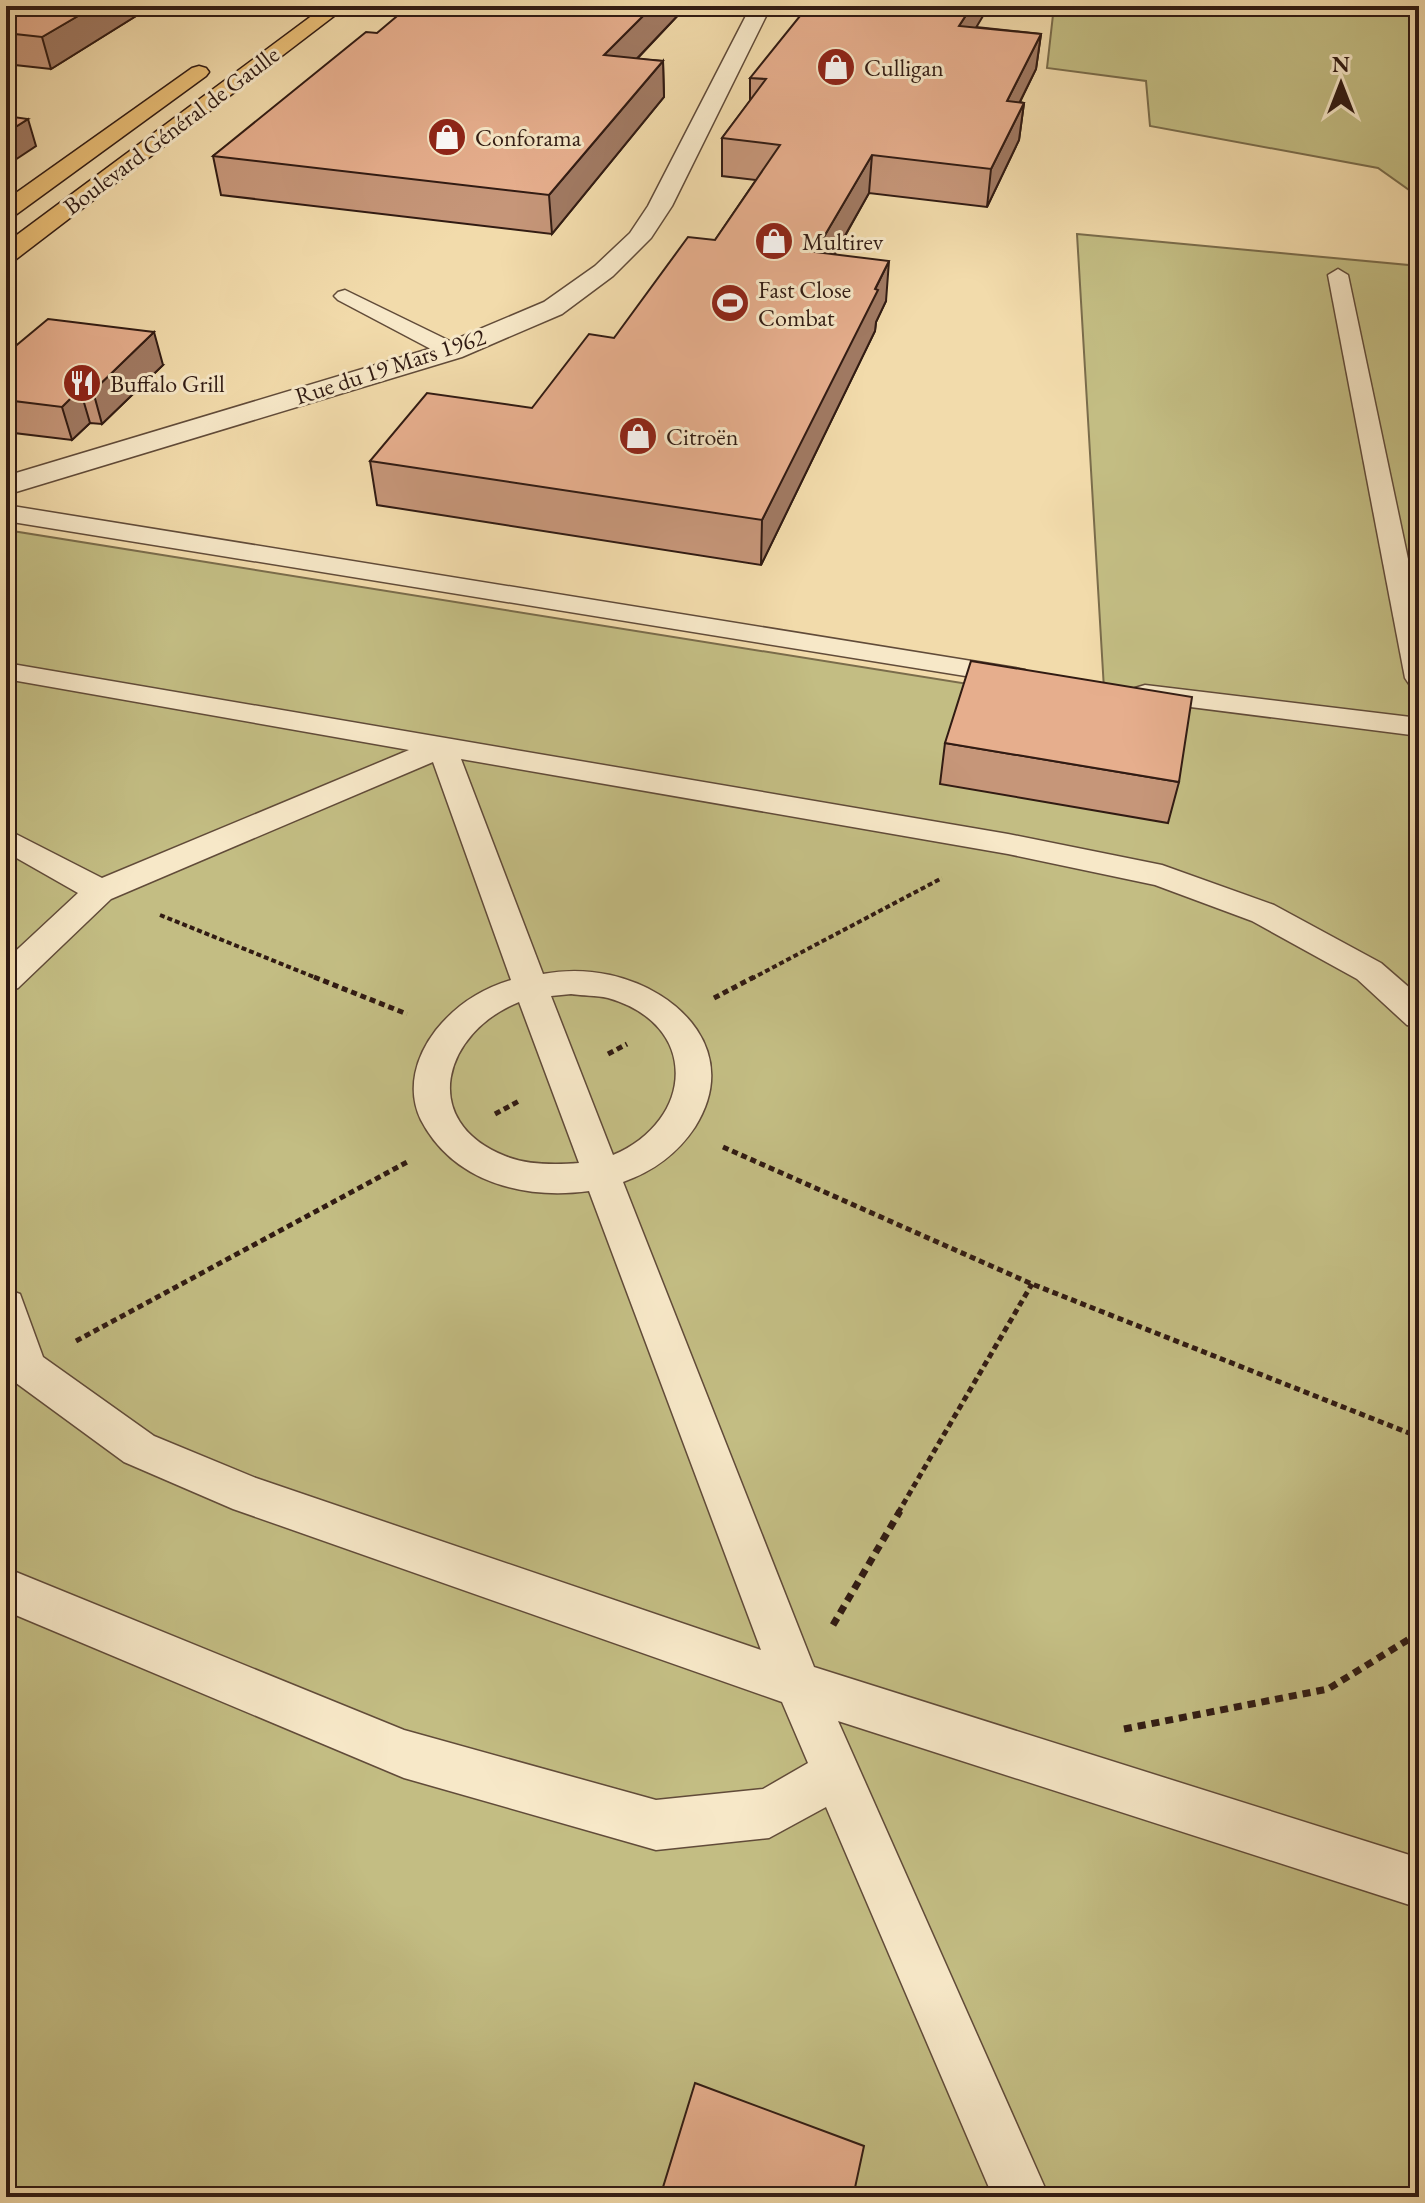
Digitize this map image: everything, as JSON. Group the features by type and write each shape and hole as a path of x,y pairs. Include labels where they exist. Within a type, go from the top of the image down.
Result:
{"main road":[{"name":"Boulevard Général de Gaulle","path":"6,255 337,6"},
{"name":"Boulevard Général de Gaulle","path":"6,211 216,60"}],"street":[{"name":"Rue du 19 Mars 1962","path":"6,486 452,351 553,308 604,271 639,238 660,206 761,6"}],"lane":[{"path":"1338,275 1419,678"},
{"path":"345,296 452,351"},
{"path":"6,513 1043,680"},
{"path":"14,678 442,747 1008,844 1162,876 1263,913 1369,971 1419,1016"},
{"path":"1120,691 1419,727"},
{"path":"6,980 100,891 442,747"},
{"path":"442,747 564,1077 798,1685 1021,2197"},
{"path":"6,839 100,891"},
{"path":"571,982 609,986 644,1000 672,1020 689,1044 696,1071 692,1099 677,1127 658,1147 632,1163 602,1174 558,1180 515,1176 478,1162 450,1139 434,1113 429,1085 436,1057 452,1032 473,1012 501,997 531,987 571,982"},
{"path":"6,1306 16,1373 139,1449 234,1489 798,1685 1419,1883"},
{"path":"6,1589 404,1754 656,1825 769,1813 837,1773"}],"path":[{"path":"16,1373 564,1077 1008,844"},
{"path":"798,1685 1032,1284 1419,1437"},
{"path":"1118,1731 1328,1689 1419,1633"}],"shaded area":[{"path":"1054,6 1419,6 1419,197 1378,168 1150,126 1146,81 1047,68"},
{"path":"1077,234 1419,266 1419,2197 6,2197 6,530 1105,706"}],"building":[{"path":"6,6 95,6 42,37 6,33"},
{"path":"409,6 653,6 604,55 663,61 549,195 213,156 366,32 377,33"},
{"path":"808,6 972,6 959,26 1041,34 1007,101 1024,103 991,169 872,155 815,252 889,261 875,289 878,290 762,520 370,461 427,393 532,408 589,334 614,338 688,237 715,240 780,145 722,138 766,79 750,78"},
{"path":"6,116 28,119 6,133"},
{"path":"48,319 154,332 93,391 80,389 62,407 6,400 6,354"},
{"path":"971,661 1192,697 1179,782 945,743"},
{"path":"695,2083 864,2146 853,2197 660,2197"}],"place":[{"name":"Culligan","path":"836,67"},
{"name":"Conforama","path":"447,137"},
{"name":"Multirev","path":"774,241"},
{"name":"Fast Close Combat","path":"730,303"},
{"name":"Buffalo Grill","path":"82,383"},
{"name":"Citroën","path":"638,436"}]}
